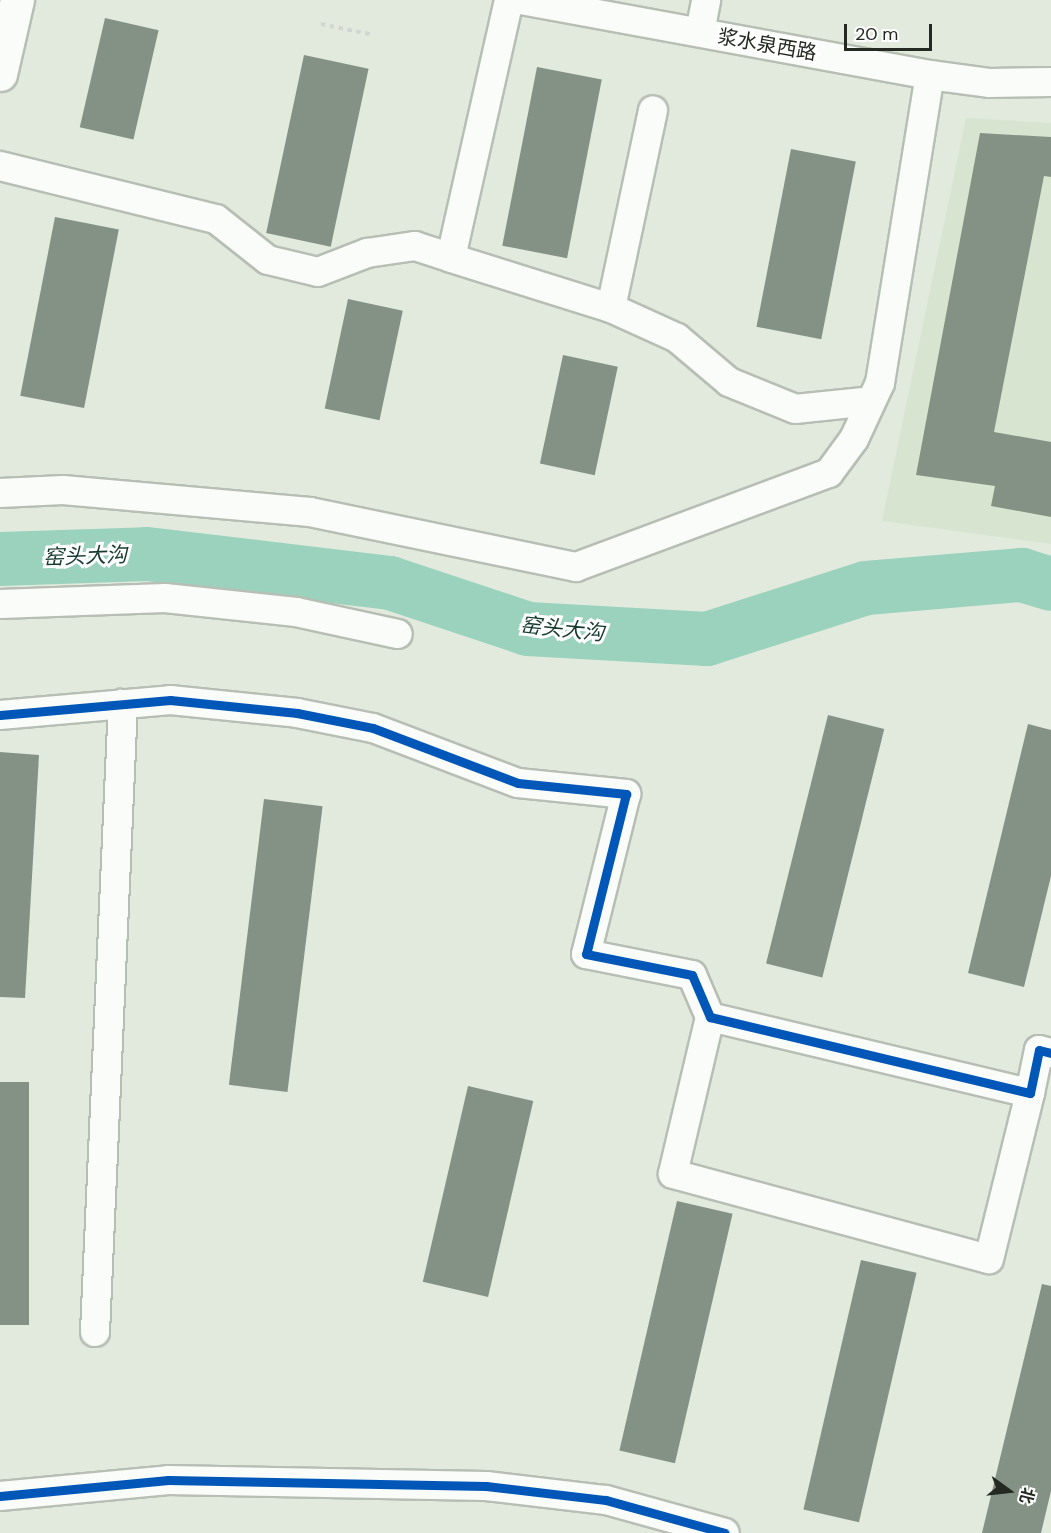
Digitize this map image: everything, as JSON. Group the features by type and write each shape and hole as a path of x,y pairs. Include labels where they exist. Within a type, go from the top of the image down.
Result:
{"main road":[{"path":"0,74 17,0"}],"street":[{"path":"451,258 509,0"},
{"name":"浆水泉西路","path":"521,0 930,75 990,83 1051,82"},
{"path":"699,32 706,0"},
{"path":"0,493 63,490 310,512 576,567 829,473 854,440 880,383 930,75"},
{"path":"611,308 652,110"},
{"path":"0,166 216,219 268,260 318,272 367,253 415,246 611,308 677,338 729,382 795,409 871,401"},
{"path":"0,604 165,598 296,612 398,634"},
{"path":"0,715 170,700 297,713 373,728 518,783 626,794 586,954 692,975 710,1017 673,1174 989,1259 1039,1050 1051,1053"},
{"path":"95,1332 123,704"},
{"path":"710,1017 1030,1093"},
{"path":"0,1496 168,1480 486,1486 606,1500 725,1533"}],"path":[{"path":"321,24 374,35"}],"shaded area":[{"path":"966,118 1051,123 1051,544 882,521"}],"building":[{"path":"105,18 159,30 133,140 80,127"},
{"path":"304,55 369,69 331,247 266,233"},
{"path":"537,67 602,80 567,258 502,246"},
{"path":"980,133 1051,137 1051,177 1044,176 994,432 1051,442 1051,517 991,506 995,486 916,475"},
{"path":"791,149 856,162 821,339 756,327"},
{"path":"55,217 119,229 84,408 20,396"},
{"path":"348,299 403,311 379,420 325,409"},
{"path":"563,355 618,367 595,475 540,464"},
{"path":"828,715 884,729 822,977 766,963"},
{"path":"1028,724 1051,730 1051,876 1024,987 968,973"},
{"path":"0,752 39,755 25,998 0,997"},
{"path":"264,799 323,806 287,1092 229,1085"},
{"path":"0,1082 29,1082 29,1325 0,1325"},
{"path":"468,1086 533,1101 488,1297 423,1282"},
{"path":"677,1201 733,1214 675,1463 619,1450"},
{"path":"861,1260 917,1273 859,1522 803,1509"},
{"path":"1042,1284 1051,1286 1051,1491 1041,1533 982,1533"}],"waterway":[{"name":"窑头大沟","path":"0,559 147,554 390,583 528,629 707,639 866,588 1022,575 1051,584"}],"cycle path":[{"path":"0,715 170,700 297,713 373,728 518,783 626,794 586,954 692,975 710,1017 1030,1093 1039,1050 1051,1053"},
{"path":"0,1496 168,1480 486,1486 606,1500 725,1533"}]}
